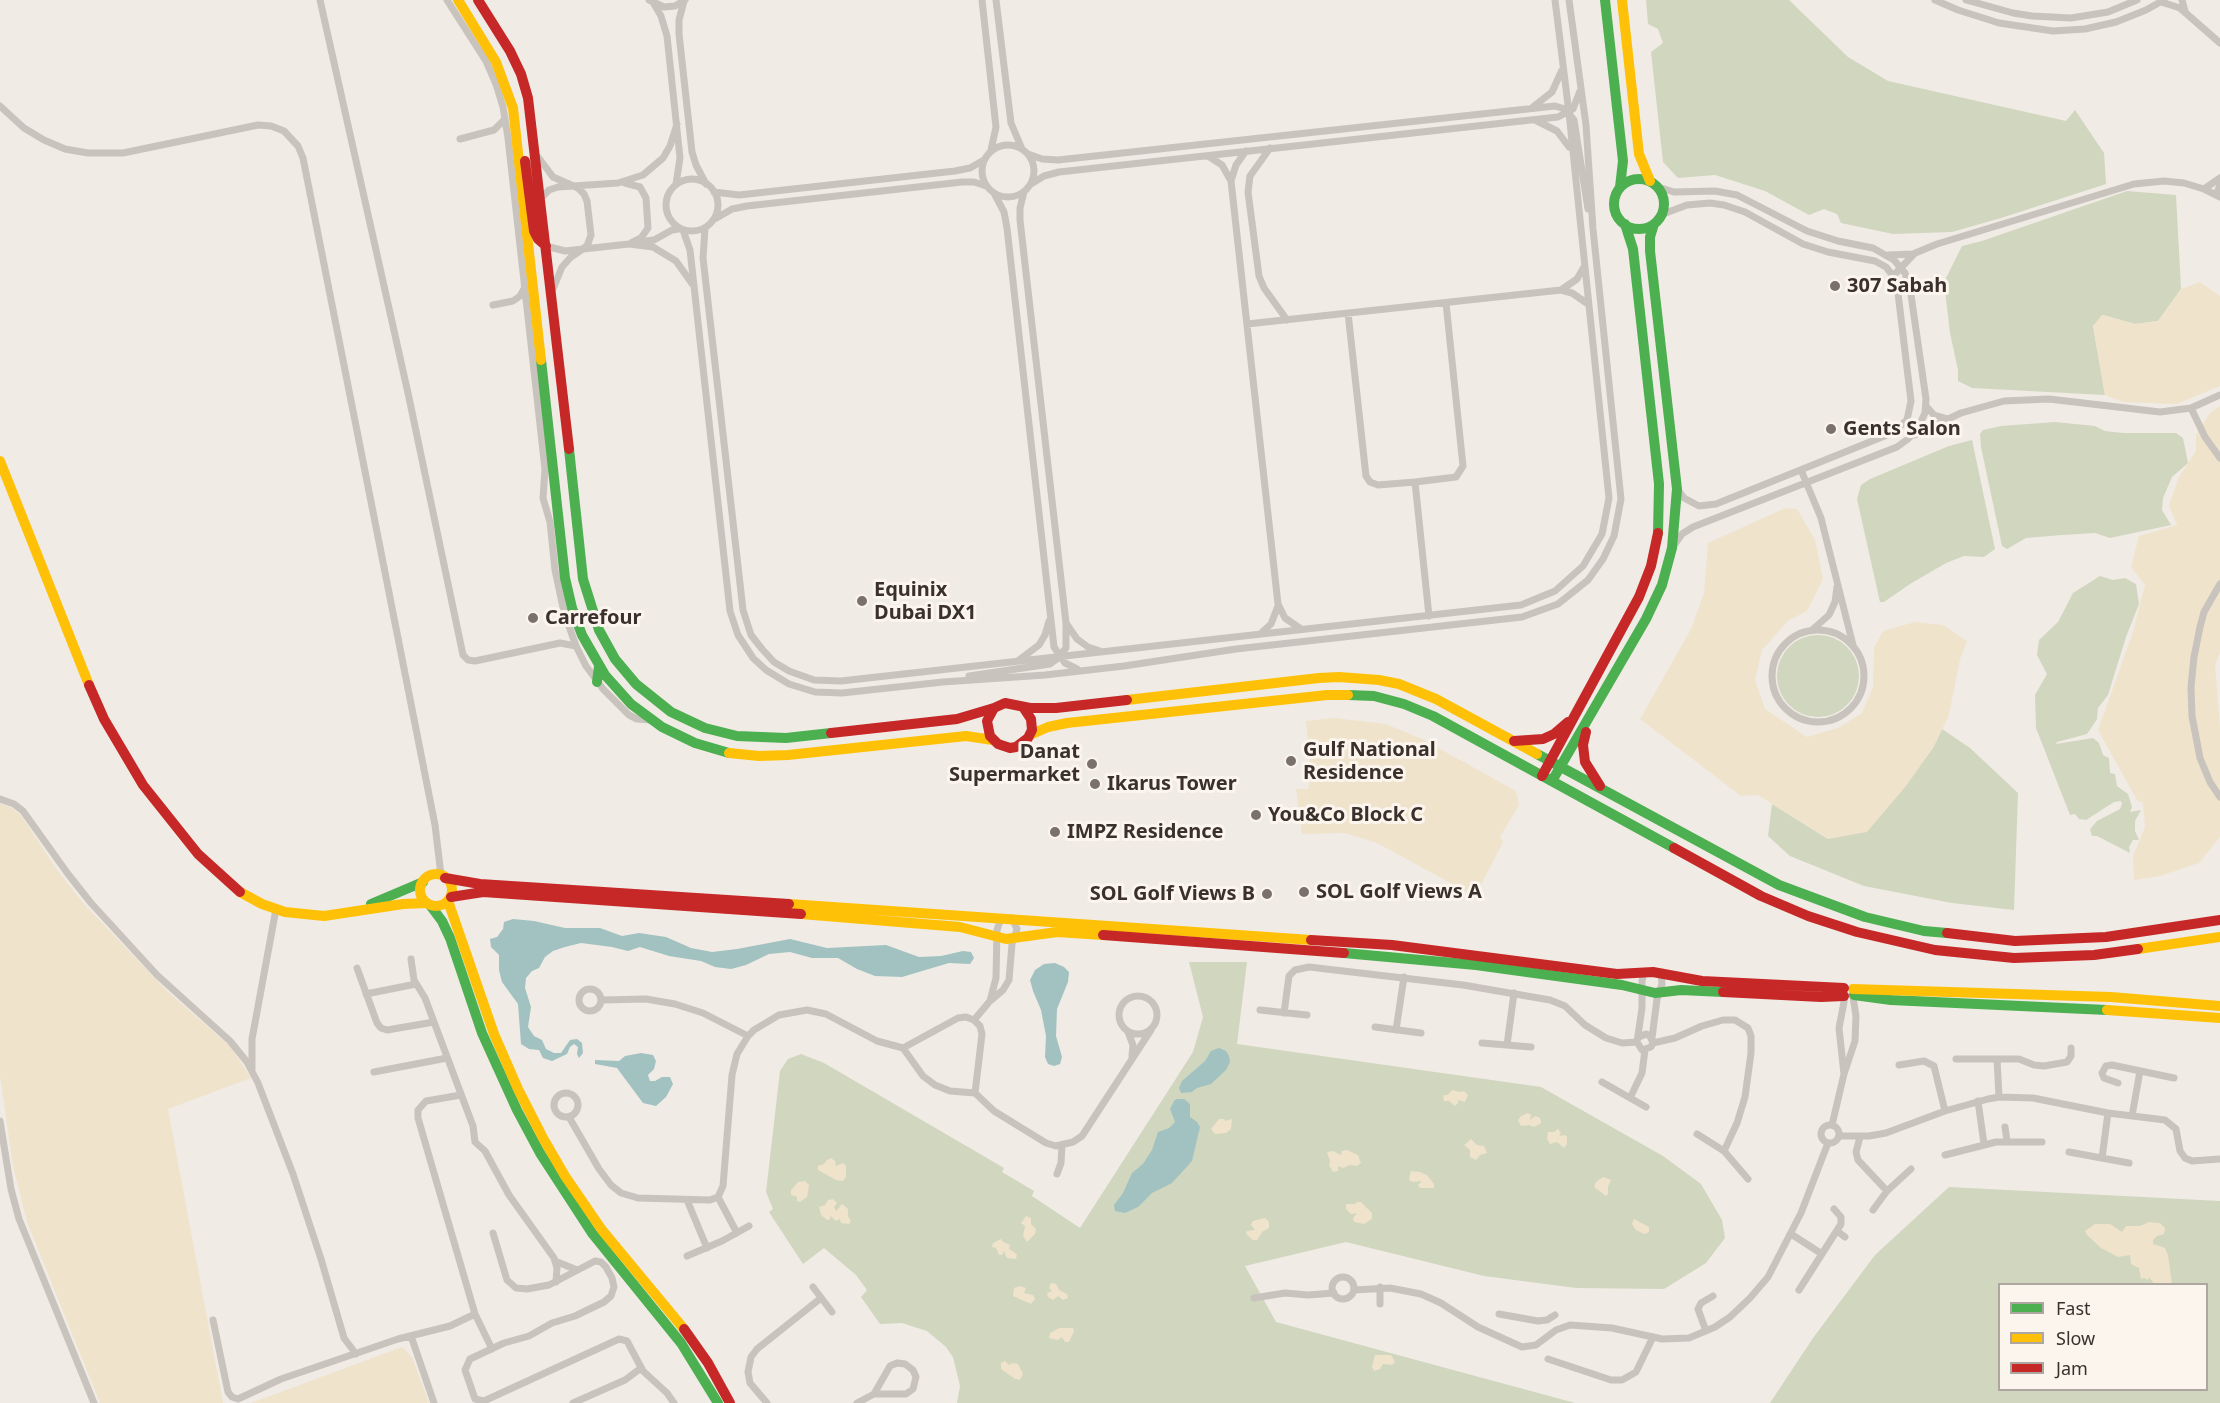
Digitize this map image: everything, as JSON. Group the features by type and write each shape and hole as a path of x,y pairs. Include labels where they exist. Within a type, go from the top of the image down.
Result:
{"street":[{"path":"320,0 408,393 462,652 468,660 475,661 560,643 576,646"},
{"path":"447,0 491,72 510,120 525,227 542,410 546,475 543,498 550,522 560,598 576,646 597,682 629,715 638,719 651,720"},
{"path":"458,0 498,67 510,96 508,138 524,289 568,593 582,635 599,666 622,695 651,720 673,734 730,753 788,755 966,736 993,740"},
{"path":"478,0 510,51 531,110 581,561 587,596 607,645 636,684 662,705 690,721 721,733 753,738 786,738 957,719 1005,703 1023,707 1056,708 1303,675 1359,677 1399,684 1436,699 1779,885 1836,907 1924,931 1984,939 2045,941 2106,937 2220,920"},
{"path":"651,2 670,7 685,0"},
{"path":"685,0 680,14 679,34 692,152 706,184 714,192 718,209 713,220"},
{"path":"714,192 739,195 955,171 970,168 984,160 991,150 996,127 982,0"},
{"path":"994,193 1006,197 1018,195 1024,192 1034,178 1034,165 1011,123 996,0"},
{"path":"705,228 703,258 741,601 748,627 756,642 768,656 797,675 822,681 1509,608 1545,597 1575,576 1597,546 1608,510 1608,485 1555,0"},
{"path":"651,2 661,16 667,36 680,158 676,184 668,195 665,208 670,220 681,230 689,245 728,602 732,619 742,643 759,664 773,676 815,692 842,693 1081,671 1236,649 1509,620 1546,609 1578,589 1596,570 1609,548 1618,524 1621,499 1593,229 1582,85 1569,0"},
{"path":"1547,778 1550,761 1645,582 1655,550 1655,501 1633,249 1625,224 1617,215 1614,204 1620,187 1623,161 1605,0"},
{"path":"1622,0 1639,154 1644,170 1664,200 1663,214"},
{"path":"1935,0 2000,23 2053,31 2085,29 2116,22 2162,1 2185,11 2220,43"},
{"path":"1966,0 2032,16 2071,18 2108,12 2137,0"},
{"path":"2182,0 2185,11"},
{"path":"1532,108 1552,92 1562,67"},
{"path":"1031,184 1044,176 1059,172 1558,117 1569,112 1576,104 1582,85"},
{"path":"0,106 24,128 44,140 65,149 88,153 123,153 258,125 278,128 290,135 298,146 303,158 443,877 452,886 449,899 454,919 503,1056 548,1147 602,1230 687,1332 708,1363 730,1403"},
{"path":"991,150 1006,144 1042,159 1058,160 1555,106 1569,112 1575,125 1593,229"},
{"path":"460,139 494,130 510,120"},
{"path":"510,120 521,131 536,235 546,246 565,251 654,240 672,230 691,232 705,228 713,220 732,209 747,206 962,182 974,182 986,186 994,193 1004,212 1007,228 1054,647 1059,657 1068,665 1081,671"},
{"path":"1532,120 1557,131 1571,151"},
{"path":"618,183 643,175 659,163 670,146 677,124"},
{"path":"494,130 508,138"},
{"path":"1270,148 1250,176 1248,192 1259,276 1264,288 1287,320"},
{"path":"1231,181 1236,165 1246,151"},
{"path":"536,154 553,177 581,190 587,201 591,235 584,249 571,257 560,270 555,280 551,300"},
{"path":"1206,155 1222,165 1231,181 1278,604 1282,614 1289,622 1303,630"},
{"path":"984,160 982,173 986,186"},
{"path":"2204,189 2220,178"},
{"path":"676,184 691,179 706,184"},
{"path":"1620,187 1631,180 1654,184 1674,192 1715,191 1737,195 1807,231 1838,241 1872,248 1887,255 1900,267 1910,288 1926,406 1920,424 1912,436"},
{"path":"1887,255 1906,255 2134,184 2149,181 2175,182 2204,189 2218,196 2220,185"},
{"path":"525,227 540,199 553,188 618,183 636,185 643,190 646,198 649,224 642,238 629,244"},
{"path":"943,682 1050,664 1059,657 1067,644 1020,220 1024,192"},
{"path":"1547,778 1561,767 1654,602 1662,585 1672,548 1677,489 1650,251 1650,237 1654,224 1663,214 1686,205 1710,203 1731,207 1815,248 1875,261 1886,267 1893,276 1898,290 1911,401 1906,420 1892,433 1711,505 1699,506 1690,502 1677,489"},
{"path":"1625,224 1640,229 1654,224"},
{"path":"629,244 653,247 665,253 681,266 694,288"},
{"path":"1893,276 1918,251"},
{"path":"1561,290 1577,279 1584,267"},
{"path":"493,305 513,301 524,289"},
{"path":"1247,324 1561,290 1578,296 1588,304"},
{"path":"513,301 527,311"},
{"path":"1348,313 1366,476 1375,485 1415,482 1456,477 1463,466 1446,303"},
{"path":"1672,548 1682,534 1693,527 1897,447 1912,436 1975,408 2019,399 2062,400 2160,412 2191,408 2220,395"},
{"path":"1926,406 1934,415 1948,419"},
{"path":"2191,408 2205,437 2220,458"},
{"path":"0,461 85,677 129,763 159,807 209,866 245,895 276,909 315,916 403,904 440,906 449,899 466,893 495,893 882,920 960,927 998,938 1057,932 1391,956 1610,983 1659,993 1681,990 1821,997 1849,994 2111,997 2220,1006"},
{"path":"1801,470 1818,509 1837,579 1854,647 1863,666 1864,676 1863,687 1853,706 1836,718 1826,721 1805,720 1795,716 1780,702 1774,693 1772,672 1778,652 1784,644 1792,637 1812,630 1824,621 1833,609 1837,595 1837,579"},
{"path":"1415,482 1429,616"},
{"path":"2220,584 2204,612 2194,657 2191,687 2192,716 2200,758 2210,782 2220,797"},
{"path":"1258,635 1271,624 1278,604"},
{"path":"1014,662 1039,645 1050,618"},
{"path":"1066,623 1073,635 1082,643 1102,652"},
{"path":"560,643 569,628"},
{"path":"1812,630 1839,635 1854,647"},
{"path":"597,682 599,666"},
{"path":"994,708 988,716 987,726 993,740 1010,748 1022,744 1030,735 1048,727 1067,723 1374,696 1419,709 1790,914 1856,937 1935,950 2023,958 2094,955 2220,937"},
{"path":"1023,707 1032,719 1030,735"},
{"path":"1514,741 1545,738 1573,718"},
{"path":"1590,719 1584,740 1584,757 1590,772 1604,790"},
{"path":"0,799 14,804 23,811 68,874 102,916 158,975 236,1047 252,1071 302,1200 344,1338 356,1354"},
{"path":"347,913 423,882 429,876 480,884 548,886 976,918 1012,918 1392,945 1608,973 1661,974 1702,981 1892,1000 2165,1013 2220,1018"},
{"path":"423,882 420,893 442,921 450,938 482,1033 517,1110 540,1153 597,1240 681,1343 718,1403"},
{"path":"454,919 456,907 466,893"},
{"path":"252,1071 252,1039 276,909"},
{"path":"990,1001 997,967 997,930 1001,918"},
{"path":"974,1020 1006,985 1017,930 1012,918"},
{"path":"411,959 416,984 424,995 475,1130 476,1145 485,1151 509,1195 555,1261 557,1273 555,1282"},
{"path":"997,967 1002,972 1008,972 1011,968"},
{"path":"1284,1013 1287,981 1292,973 1300,968 1309,967 1404,977 1555,1001 1585,1025 1606,1038 1622,1043 1638,1040 1646,1034 1652,1041"},
{"path":"357,968 377,1023 381,1028 387,1030 434,1022"},
{"path":"1644,973 1638,1047 1645,1050"},
{"path":"1645,1050 1649,1049 1652,1041 1662,984 1661,974"},
{"path":"1396,1030 1404,977"},
{"path":"366,994 416,984"},
{"path":"1507,1045 1514,993"},
{"path":"1844,1074 1841,1059 1841,1018 1849,994"},
{"path":"1832,1125 1856,1034 1856,1016 1849,994"},
{"path":"569,1117 599,1169 615,1189 638,1198 710,1200 718,1197 723,1186 732,1075 737,1054 748,1036 762,1024 779,1015 807,1010 836,1017 878,1041 903,1048 923,1076 935,1085 975,1094 994,1112 1051,1145 1073,1142 1082,1136 1151,1030 1156,1022 1157,1012 1153,1002 1139,996 1129,998 1119,1010 1121,1025 1128,1032 1133,1045 1132,1059"},
{"path":"602,1000 646,999 675,1004 703,1013 748,1036"},
{"path":"1260,1010 1307,1015"},
{"path":"903,1048 958,1018 966,1017 974,1020 980,1026 981,1034 975,1094"},
{"path":"1652,1041 1675,1038 1723,1020 1735,1020 1748,1028 1751,1036 1751,1053 1745,1097 1737,1123 1724,1152"},
{"path":"1640,1021 1647,1025 1654,1022"},
{"path":"1374,1027 1422,1033"},
{"path":"1128,1032 1137,1035 1151,1030"},
{"path":"1840,1034 1848,1038 1856,1034"},
{"path":"236,1047 252,1039"},
{"path":"1482,1042 1531,1047"},
{"path":"1956,1059 2019,1059 2041,1066 2061,1064 2069,1059 2071,1048"},
{"path":"1630,1098 1642,1073 1645,1050"},
{"path":"374,1072 447,1058"},
{"path":"1997,1059 1999,1097"},
{"path":"1899,1065 1924,1061 1934,1066 1945,1111"},
{"path":"2118,1083 2106,1080 2102,1076 2102,1070 2106,1066 2112,1065 2174,1078"},
{"path":"2132,1116 2140,1071"},
{"path":"1602,1082 1646,1107"},
{"path":"461,1095 426,1101 420,1106 417,1114 475,1314 492,1349"},
{"path":"1839,1136 1860,1137 1886,1133 1945,1111 1999,1097 2050,1100 2108,1113 2161,1118 2170,1122 2179,1134 2180,1151 2188,1160 2220,1159"},
{"path":"1978,1101 1984,1144"},
{"path":"2102,1158 2108,1113"},
{"path":"0,1121 11,1189 19,1219 94,1403"},
{"path":"1828,1143 1822,1137 1821,1132 1827,1125 1837,1128 1839,1136"},
{"path":"2005,1127 2007,1141"},
{"path":"1697,1134 1724,1152 1748,1179"},
{"path":"1828,1143 1834,1142 1839,1136"},
{"path":"1860,1137 1856,1152 1858,1160 1887,1191"},
{"path":"1945,1155 1984,1144 2007,1141 2042,1142"},
{"path":"1354,1290 1380,1287 1411,1291 1431,1298 1478,1328 1517,1346 1532,1346 1570,1325 1598,1326 1680,1340 1706,1331 1730,1317 1750,1298 1772,1271 1810,1192 1828,1143"},
{"path":"1057,1174 1061,1163 1062,1145"},
{"path":"2069,1152 2128,1163"},
{"path":"1873,1210 1887,1191 1911,1169"},
{"path":"718,1197 737,1233"},
{"path":"687,1200 707,1248"},
{"path":"1799,1290 1837,1231 1842,1219 1834,1209"},
{"path":"687,1256 749,1226"},
{"path":"1837,1231 1845,1237"},
{"path":"493,1233 507,1280 516,1288 555,1282 592,1261 603,1263 614,1284 609,1298 580,1314 552,1323 529,1336 470,1359 465,1373 477,1400 484,1401 501,1394 619,1339 629,1344 641,1368 674,1403"},
{"path":"1791,1234 1822,1254"},
{"path":"555,1261 577,1270"},
{"path":"1340,1278 1350,1280 1354,1290 1351,1296 1345,1299 1338,1298 1334,1293 1334,1282 1340,1278"},
{"path":"813,1287 832,1312"},
{"path":"1380,1287 1380,1304"},
{"path":"1254,1298 1285,1293 1308,1295 1334,1293"},
{"path":"1706,1331 1698,1309 1701,1303 1713,1296"},
{"path":"767,1403 750,1383 748,1372 751,1358 757,1349 821,1298"},
{"path":"213,1320 229,1395 241,1399 281,1379 411,1336 450,1326 475,1314"},
{"path":"1499,1314 1543,1321 1555,1315"},
{"path":"1543,1321 1552,1334"},
{"path":"411,1336 434,1403"},
{"path":"1548,1359 1611,1380 1622,1380 1636,1372 1653,1337"},
{"path":"857,1403 874,1394 909,1393 916,1380 913,1370 905,1364 893,1364 874,1394"},
{"path":"573,1403 625,1380 641,1368"},
{"path":"501,1394 504,1403"}],"green space":[{"path":"1646,0 1789,0 1848,57 1888,81 2066,121 2075,110 2104,153 2106,184 1952,232 1893,234 1841,223 1837,214 1824,209 1809,215 1765,191 1715,175 1678,178 1663,162 1651,52 1663,43 1658,29 1648,24"},
{"path":"2127,191 2176,195 2181,289 2158,321 2135,324 2103,315 2093,326 2105,395 1972,388 1958,381 1944,282 1962,246"},
{"path":"2055,422 2095,426 2105,431 2123,433 2176,433 2183,438 2188,463 2172,477 2163,498 2162,510 2171,525 2110,538 2095,533 2062,535 2026,538 2007,549 2002,546 1980,434 1983,430 2001,426"},
{"path":"1972,440 1995,549 1984,557 1964,556 1946,563 1884,602 1880,602 1857,499 1861,485 1870,479 1949,446"},
{"path":"2100,576 2113,580 2125,578 2136,584 2139,604 2108,695 2098,708 2097,719 2087,734 2056,744 2093,738 2099,743 2103,755 2109,758 2110,773 2115,774 2117,786 2128,794 2132,807 2130,812 2141,810 2135,821 2135,831 2139,840 2133,840 2129,847 2130,853 2097,836 2092,836 2090,829 2097,821 2120,809 2121,801 2114,802 2086,820 2079,819 2075,814 2070,815 2036,728 2035,695 2047,674 2037,655 2039,640 2058,622 2073,593"},
{"path":"1818,635 1834,638 1847,647 1856,660 1859,676 1856,692 1847,705 1834,714 1818,717 1802,714 1789,705 1780,692 1777,676 1780,660 1789,647 1802,638"},
{"path":"1942,729 1970,748 2018,793 2014,910 1952,903 1864,886 1790,856 1768,836 1772,804 1828,839 1933,748"},
{"path":"1189,962 1247,962 1237,1044 1541,1087 1663,1156 1701,1184 1722,1220 1725,1238 1706,1263 1664,1289 1576,1288 1484,1276 1346,1242 1245,1266 1276,1322 1575,1403 957,1403 960,1386 953,1357 946,1347 927,1331 902,1323 880,1324 861,1297 867,1290 856,1275 824,1248 803,1264 769,1212 773,1209 766,1192 780,1071 788,1059 801,1054 824,1063 1004,1168 1002,1172 1034,1191 1032,1196 1080,1228 1193,1052 1203,1017"},
{"path":"1949,1187 2220,1201 2220,1403 1770,1403 1813,1338 1875,1255"}],"sand":[{"path":"2200,282 2220,296 2220,386 2177,404 2123,402 2105,395 2093,326 2102,315 2135,324 2158,321 2181,289"},
{"path":"2220,406 2220,653 2215,665 2220,727 2220,837 2199,863 2160,876 2134,880 2133,856 2145,827 2143,803 2137,800 2098,730 2133,632 2145,585 2131,567 2139,536 2177,525 2169,505 2179,477 2196,451 2196,435 2210,413"},
{"path":"1785,508 1797,509 1815,540 1823,579 1807,611 1789,620 1762,650 1755,680 1765,709 1807,737 1838,728 1862,713 1873,687 1874,648 1883,631 1915,622 1943,625 1967,641 1960,659 1949,715 1933,748 1906,786 1867,832 1828,839 1758,795 1741,796 1640,719 1691,629 1704,593 1708,543"},
{"path":"1334,718 1386,724 1422,739 1516,791 1519,805 1500,837 1503,842 1482,883 1467,892 1377,843 1345,833 1302,834 1296,789 1308,789 1311,776 1306,721"},
{"path":"0,803 21,815 55,867 83,903 168,992 231,1047 251,1078 168,1109 223,1403 100,1403 27,1222 13,1166 0,1076"},
{"path":"1453,1090 1464,1091 1468,1095 1465,1102 1458,1100 1455,1106 1449,1101 1444,1101 1443,1095"},
{"path":"1528,1113 1531,1115 1530,1120 1535,1116 1540,1118 1540,1124 1534,1127 1521,1126 1518,1120"},
{"path":"1219,1119 1225,1121 1232,1119 1231,1129 1226,1133 1215,1134 1211,1129"},
{"path":"1558,1129 1561,1133 1559,1136 1567,1137 1567,1144 1564,1148 1557,1142 1550,1144 1547,1139 1548,1132"},
{"path":"1471,1139 1477,1145 1484,1146 1487,1153 1480,1155 1476,1160 1470,1157 1470,1150 1464,1145"},
{"path":"1347,1150 1358,1155 1361,1163 1357,1166 1350,1165 1343,1168 1338,1166 1338,1171 1333,1172 1329,1165 1327,1152 1333,1151 1341,1155 1342,1151"},
{"path":"831,1158 835,1161 836,1166 843,1163 846,1166 846,1177 843,1181 836,1180 818,1170 818,1166"},
{"path":"1411,1171 1427,1175 1434,1184 1434,1188 1420,1188 1418,1185 1422,1181 1409,1180"},
{"path":"1603,1177 1611,1180 1606,1196 1594,1187 1596,1182"},
{"path":"805,1181 809,1185 807,1197 800,1202 797,1201 797,1197 791,1195 791,1190 798,1182"},
{"path":"833,1199 837,1203 834,1207 836,1211 842,1204 848,1209 851,1221 849,1224 841,1223 840,1219 836,1221 831,1216 827,1220 821,1215 819,1207"},
{"path":"1361,1202 1372,1213 1372,1219 1364,1224 1354,1222 1353,1218 1357,1213 1351,1214 1346,1209 1346,1204"},
{"path":"1026,1216 1031,1218 1031,1224 1036,1229 1035,1234 1027,1242 1023,1236 1025,1226 1021,1223"},
{"path":"1265,1218 1269,1222 1269,1228 1262,1232 1257,1240 1253,1240 1246,1234 1247,1231 1255,1230 1251,1225 1253,1221"},
{"path":"1634,1219 1649,1227 1649,1232 1644,1234 1636,1230 1632,1224"},
{"path":"2149,1222 2160,1223 2165,1228 2164,1234 2157,1236 2153,1244 2165,1248 2172,1283 2153,1283 2149,1277 2148,1280 2141,1279 2139,1268 2131,1264 2130,1255 2118,1257 2101,1248 2085,1231 2095,1224 2110,1224 2122,1232 2126,1226 2140,1226"},
{"path":"1001,1239 1010,1245 1009,1249 1017,1254 1016,1259 1007,1258 1004,1251 1002,1255 999,1255 996,1248 992,1247 993,1243"},
{"path":"1051,1283 1056,1284 1059,1290 1067,1294 1068,1298 1063,1300 1058,1296 1053,1300 1048,1297 1047,1293 1052,1291 1049,1288"},
{"path":"1020,1286 1026,1288 1024,1293 1033,1295 1035,1299 1031,1304 1013,1296 1014,1288"},
{"path":"1059,1328 1073,1328 1069,1342 1065,1342 1062,1337 1058,1340 1049,1338 1050,1333"},
{"path":"402,1347 412,1357 429,1403 251,1403"},
{"path":"1375,1355 1391,1355 1395,1362 1392,1365 1383,1364 1380,1369 1374,1371 1372,1367"},
{"path":"1005,1361 1009,1365 1018,1364 1023,1374 1020,1380 1001,1369 1001,1363"}],"water":[{"path":"513,919 565,928 600,928 622,936 639,933 666,937 691,948 712,952 790,939 827,948 886,945 919,957 941,956 963,951 971,952 974,958 970,964 949,963 902,977 875,976 838,958 812,958 790,952 769,954 731,969 669,956 640,947 628,951 581,943 553,951 545,957 539,968 532,971 526,978 525,988 531,1007 528,1027 534,1036 542,1040 546,1049 554,1053 561,1053 570,1040 577,1039 582,1043 583,1053 579,1058 578,1047 574,1044 567,1054 552,1061 543,1058 539,1050 529,1049 521,1044 518,1004 502,982 499,955 491,947 490,939 497,937 503,929 504,922"},
{"path":"1055,963 1069,972 1068,982 1057,1009 1056,1036 1062,1057 1060,1064 1054,1066 1048,1064 1045,1057 1046,1036 1041,1010 1030,980 1035,970 1044,964"},
{"path":"1219,1048 1226,1051 1229,1056 1230,1062 1226,1070 1211,1084 1192,1092 1181,1093 1179,1088 1182,1081 1205,1061 1211,1051"},
{"path":"641,1053 653,1055 656,1061 654,1069 648,1075 650,1081 670,1077 673,1084 666,1097 656,1106 643,1103 617,1068 595,1064 595,1060 619,1061 625,1056"},
{"path":"1177,1099 1184,1099 1190,1104 1190,1117 1200,1127 1192,1161 1172,1183 1152,1193 1138,1207 1125,1213 1115,1211 1114,1205 1123,1193 1132,1173 1143,1164 1152,1150 1158,1132 1169,1128 1175,1122 1170,1109"}],"traffic: fast":[{"path":"1605,0 1623,161 1620,187"},
{"path":"1634,179 1644,179 1657,186 1664,199 1664,204 1664,209 1657,222 1644,229 1634,229 1625,225 1618,218 1614,209 1614,199 1618,190 1625,183 1634,179"},
{"path":"1625,224 1633,249 1659,484 1658,533"},
{"path":"1552,781 1646,619 1662,585 1672,548 1677,489 1650,251 1650,237 1654,224"},
{"path":"541,360 565,578 572,608 582,635 605,675 631,704 662,727 695,743 729,753"},
{"path":"569,449 583,579 599,630 615,659 636,684 671,712 705,728 737,736 786,738 831,733"},
{"path":"597,682 599,666"},
{"path":"1348,695 1374,696 1404,704 1433,716 1674,848"},
{"path":"1537,754 1779,885 1865,917 1924,931 1947,933"},
{"path":"371,904 423,882"},
{"path":"430,905 442,921 450,938 482,1033 517,1110 540,1153 592,1233 681,1343 718,1403"},
{"path":"1344,953 1476,965 1622,985 1655,993 1681,990 1723,992"},
{"path":"1854,995 1891,1000 2107,1010"}],"traffic: slow":[{"path":"458,0 496,62 513,108 541,360"},
{"path":"1622,0 1639,154 1650,181"},
{"path":"0,461 89,685"},
{"path":"1127,700 1319,678 1379,680 1399,684 1436,699 1537,754"},
{"path":"1030,735 1048,727 1067,723 1327,695 1348,695"},
{"path":"729,753 759,756 788,755 966,736 993,740"},
{"path":"436,874 447,879 452,890 447,901 436,906 425,901 420,890 425,879 436,874"},
{"path":"240,892 262,904 285,912 324,916 403,904 427,903"},
{"path":"448,901 494,1034 543,1138 565,1176 602,1230 684,1329"},
{"path":"789,904 1311,940"},
{"path":"801,914 960,927 1006,939 1057,932 1103,935"},
{"path":"2138,949 2220,937"},
{"path":"1853,989 2111,997 2220,1006"},
{"path":"2107,1010 2220,1018"}],"traffic: jam":[{"path":"478,0 510,51 521,74 528,98 569,449"},
{"path":"525,161 534,231 538,239 546,246"},
{"path":"1542,776 1639,597 1651,566 1658,533"},
{"path":"89,685 104,719 143,785 198,854 240,892"},
{"path":"1023,707 1031,719 1032,730 1028,738 1016,747 1010,748 998,744 990,736 987,721 994,708 1005,703 1030,708 1056,708 1127,700"},
{"path":"831,733 957,719 994,708"},
{"path":"1514,741 1543,739 1554,734 1568,722"},
{"path":"1586,732 1583,745 1585,762 1600,786"},
{"path":"1674,848 1761,896 1808,916 1857,932 1935,950 2014,958 2094,955 2138,949"},
{"path":"445,878 480,884 789,904"},
{"path":"451,897 483,892 801,914"},
{"path":"1947,933 2015,941 2106,937 2220,920"},
{"path":"1103,935 1344,953"},
{"path":"1311,940 1392,945 1617,974 1653,972 1702,981 1844,988"},
{"path":"1723,992 1844,996"},
{"path":"684,1329 708,1363 730,1403"}],"place":[{"name":"307 Sabah","path":"1835,286"},
{"name":"Gents Salon","path":"1831,429"},
{"name":"Equinix Dubai DX1","path":"862,601"},
{"name":"Carrefour","path":"533,618"},
{"name":"Gulf National Residence","path":"1291,761"},
{"name":"Danat Supermarket","path":"1092,764"},
{"name":"Ikarus Tower","path":"1095,784"},
{"name":"You&Co Block C","path":"1256,815"},
{"name":"IMPZ Residence","path":"1055,832"},
{"name":"SOL Golf Views A","path":"1304,892"},
{"name":"SOL Golf Views B","path":"1267,894"}]}
